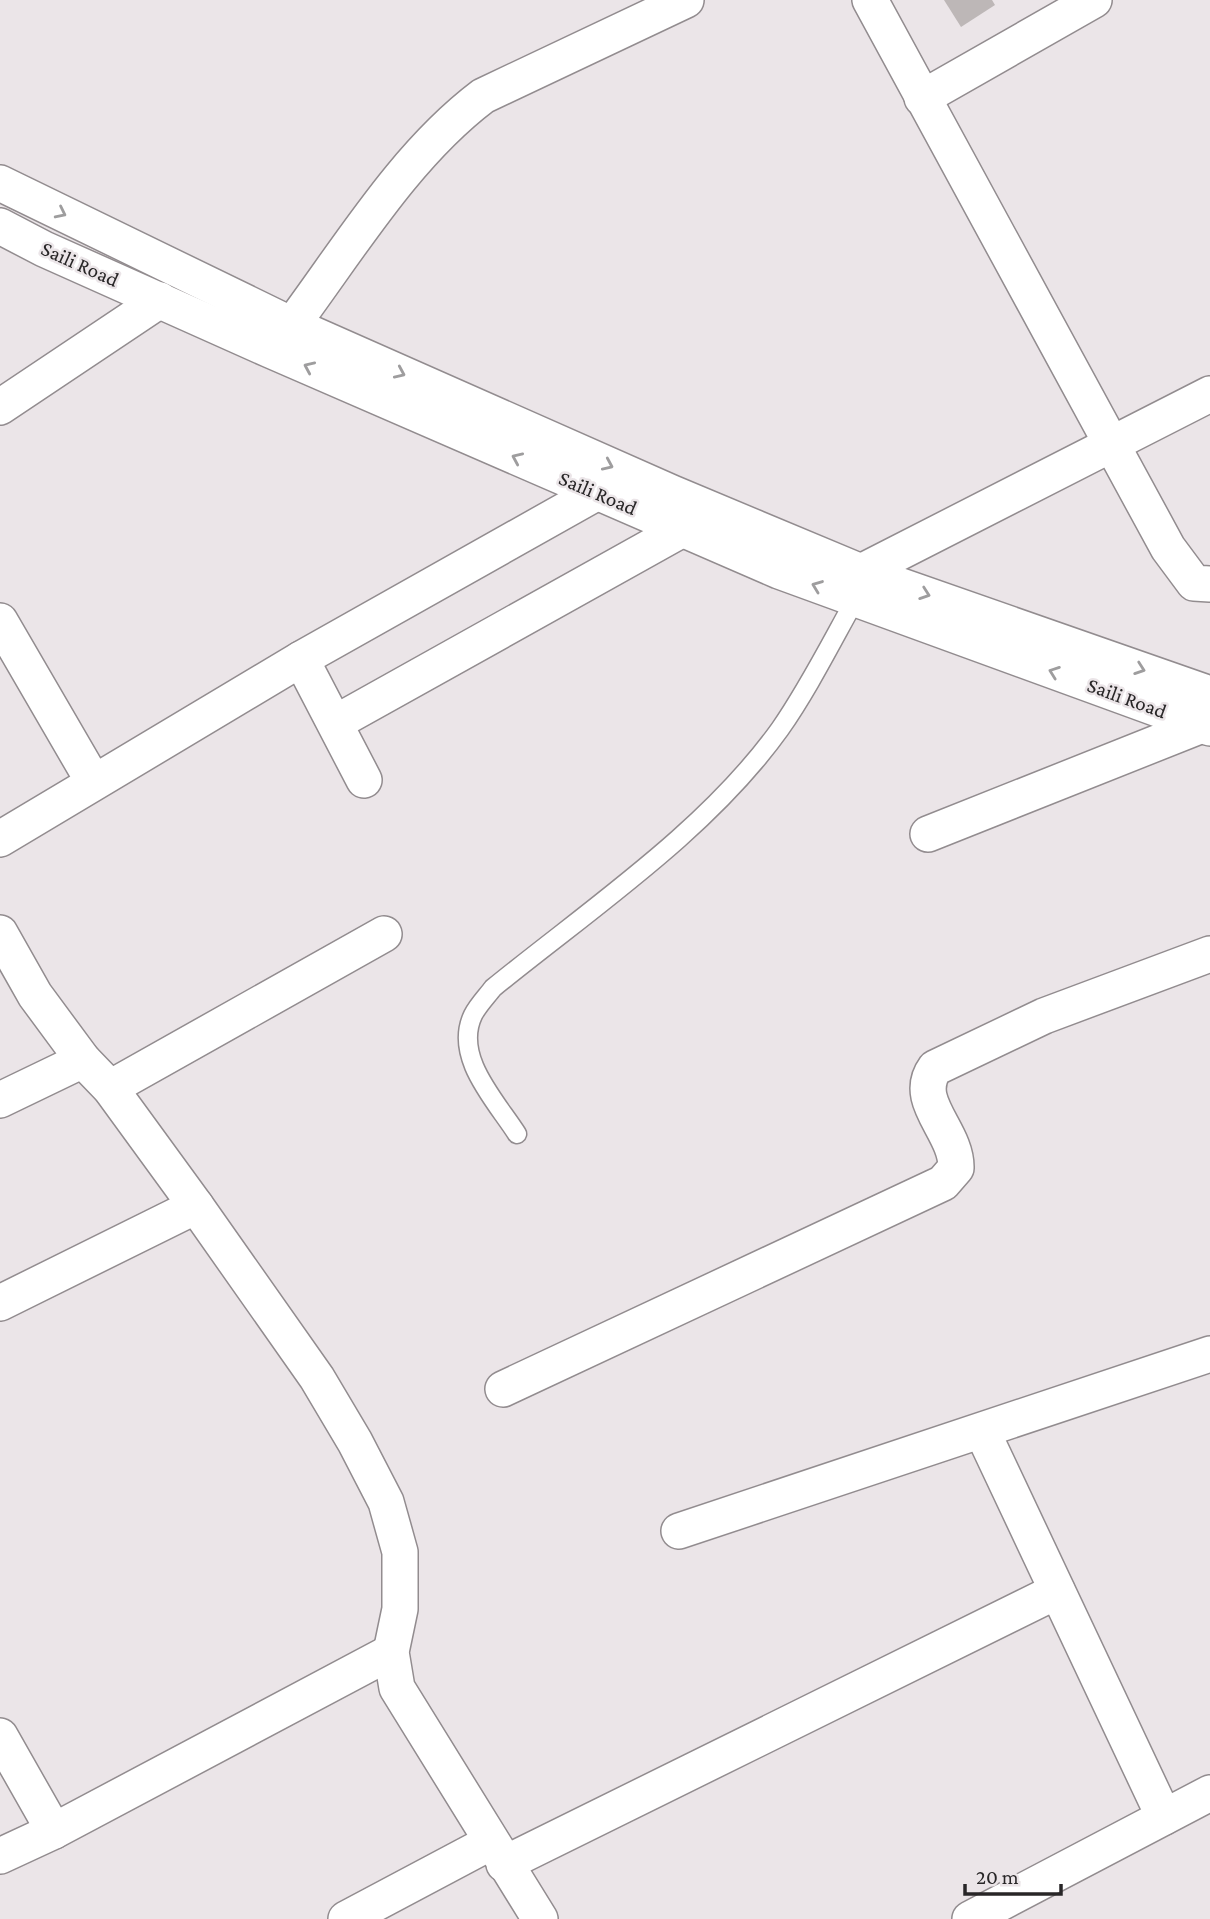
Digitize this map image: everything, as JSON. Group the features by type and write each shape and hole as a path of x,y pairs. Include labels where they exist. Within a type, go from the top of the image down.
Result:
{"street":[{"path":"292,325 398,183 459,114 483,96 686,0"},
{"path":"870,0 1112,446 1187,576 1201,586 1210,584"},
{"path":"922,99 1094,0"},
{"path":"0,183 292,325 659,487 858,586 1210,394"},
{"name":"Saili Road","path":"0,226 160,300 681,530 858,586 1207,716"},
{"path":"0,407 160,300"},
{"path":"0,839 301,659 596,493"},
{"path":"335,723 681,530"},
{"path":"0,621 93,781"},
{"path":"301,659 364,780"},
{"path":"928,834 1207,716"},
{"path":"0,933 36,995 83,1060 110,1088 317,1378 386,1502 401,1567 400,1609 391,1652 397,1688 540,1919"},
{"path":"110,1088 384,934"},
{"path":"503,1389 943,1183 956,1168 956,1154 927,1093 926,1080 935,1068 1044,1016 1209,956"},
{"path":"0,1100 83,1060"},
{"path":"0,1303 196,1206"},
{"path":"679,1531 1210,1354"},
{"path":"982,1431 1164,1817"},
{"path":"346,1919 497,1853 1057,1591"},
{"path":"0,1856 54,1831 391,1652"},
{"path":"0,1736 54,1831"},
{"path":"970,1919 1210,1793"}],"lane":[{"path":"517,1135 475,1068 468,1050 467,1034 473,1014 493,988 684,833 726,792 780,729 858,586"}],"building":[{"path":"944,0 992,0 995,5 961,27"}]}
